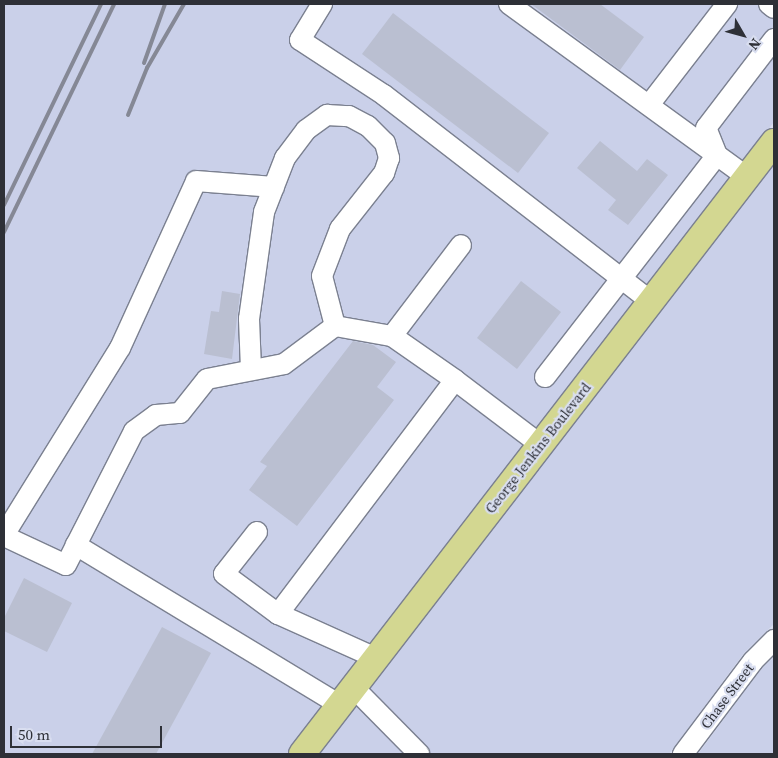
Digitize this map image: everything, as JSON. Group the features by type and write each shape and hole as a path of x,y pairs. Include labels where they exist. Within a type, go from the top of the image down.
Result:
{"main road":[{"name":"George Jenkins Boulevard","path":"302,754 774,142"}],"street":[{"path":"322,4 300,40 384,95 651,301"},
{"path":"509,4 747,177"},
{"path":"649,104 727,4"},
{"path":"768,4 774,8"},
{"path":"717,155 706,128 774,39"},
{"path":"251,369 249,318 264,212 285,158 306,130 327,115 349,116 385,143 389,158 384,173 340,229 322,276 335,326"},
{"path":"545,378 717,155"},
{"path":"274,188 196,182 120,348 4,535 66,565 134,431 156,415 180,413 206,379 284,364 335,326 392,336 455,380 541,445"},
{"path":"392,336 461,245"},
{"path":"278,614 455,380"},
{"path":"257,532 224,574 278,614 376,658"},
{"path":"76,545 347,696 420,754"},
{"name":"Chase Street","path":"683,754 753,660 774,640"}],"shaded area":[{"path":"4,4 774,4 774,122 287,754 4,754"},
{"path":"774,161 774,624 744,653 669,754 317,754"},
{"path":"774,657 774,754 698,754 762,668"}],"building":[{"path":"531,4 600,4 644,37 620,70"},
{"path":"393,13 549,133 518,173 362,54"},
{"path":"600,141 637,171 647,159 668,175 628,225 608,210 616,200 577,168"},
{"path":"521,281 561,312 517,369 477,338"},
{"path":"222,291 240,294 232,359 204,354 211,311 219,312"},
{"path":"353,341 373,345 396,362 377,387 394,400 297,526 249,490 267,466 260,462"},
{"path":"24,578 72,603 47,652 4,631 4,618"},
{"path":"162,627 211,653 156,754 92,754"}],"railway":[{"path":"4,205 101,4"},
{"path":"4,232 114,4"},
{"path":"144,63 165,4"},
{"path":"128,115 147,68 184,4"}]}
